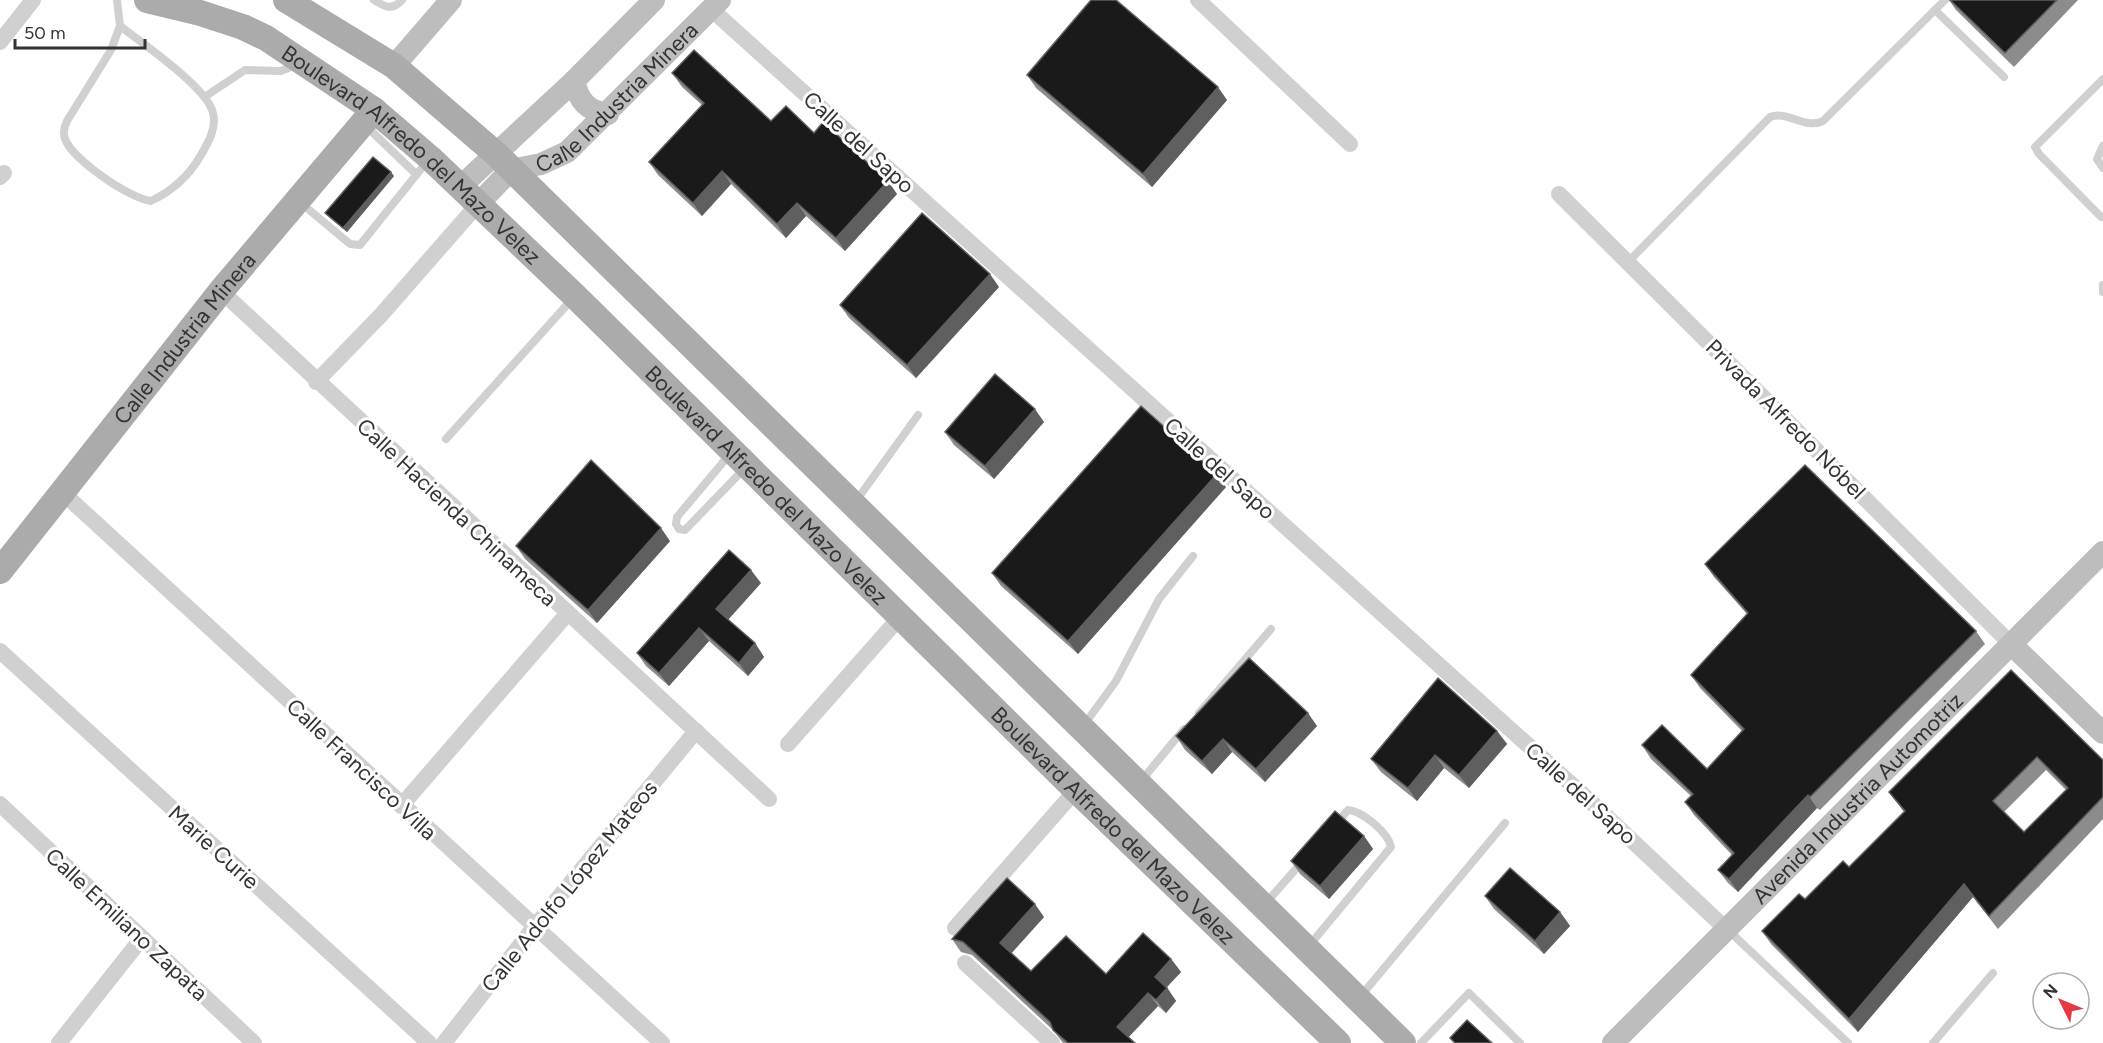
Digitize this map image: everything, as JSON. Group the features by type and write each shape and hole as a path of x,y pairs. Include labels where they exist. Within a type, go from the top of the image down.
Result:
{"main road":[{"name":"Boulevard Alfredo del Mazo Velez","path":"147,0 243,27 303,61 423,166 470,195 1076,790 1338,1043"},
{"name":"Boulevard Alfredo del Mazo Velez","path":"286,0 394,66 504,162 1082,728 1262,908 1403,1043"},
{"path":"394,66 451,0"},
{"name":"Calle Industria Minera","path":"470,195 504,162 574,81 654,0"},
{"name":"Calle Industria Minera","path":"504,162 541,164 567,152 716,5"},
{"path":"574,81 578,97 586,106 592,111 608,114"},
{"name":"Calle Industria Minera","path":"0,571 221,291 369,117"},
{"name":"Avenida Industria Automotriz","path":"1613,1043 2103,552"},
{"path":"2012,645 2103,733"}],"street":[{"path":"0,42 33,0"},
{"path":"1198,0 1350,144"},
{"name":"Calle del Sapo","path":"716,5 1582,794 1726,929"},
{"name":"Privada Alfredo Nóbel","path":"1559,194 2012,645"},
{"path":"316,382 405,289 470,195"},
{"name":"Calle Hacienda Chinameca","path":"221,291 316,382 769,798"},
{"name":"Calle Francisco Villa","path":"63,493 401,806 662,1043"},
{"path":"401,806 567,614"},
{"path":"788,744 900,617"},
{"name":"Marie Curie","path":"0,651 429,1043"},
{"name":"Calle Adolfo López Mateos","path":"444,1043 535,926 696,731"},
{"path":"955,928 1076,790"},
{"name":"Calle Emiliano Zapata","path":"0,804 254,1043"},
{"path":"59,1043 142,938"},
{"path":"965,963 1052,1043"}],"lane":[{"path":"117,0 120,26 111,50 65,126 65,140 80,159 124,190 144,201 151,201 163,196 183,180 208,142 214,120 206,96 120,26"},
{"path":"374,0 388,8 395,7 402,0"},
{"path":"1628,262 1770,117 1778,115 1817,124 1823,121 1945,0"},
{"path":"1935,10 2004,77"},
{"path":"206,96 245,70 281,71 303,61"},
{"path":"2101,217 2039,154 2035,147 2103,79"},
{"path":"2103,146 2097,159 2103,168"},
{"path":"298,201 350,244 357,246 423,166"},
{"path":"2103,285 2103,292"},
{"path":"446,439 574,296"},
{"path":"854,504 918,415"},
{"path":"740,458 685,530 679,529 676,524 677,517 740,458"},
{"path":"1082,728 1116,681 1159,599 1193,556"},
{"path":"1138,784 1271,629"},
{"path":"1306,949 1391,847 1390,839 1359,811 1348,810 1332,828"},
{"path":"1358,1000 1505,823"},
{"path":"1262,908 1309,854"},
{"path":"1726,929 1848,1043"},
{"path":"1933,1043 1993,973"},
{"path":"1421,1043 1468,993 1520,1043"}],"building":[{"path":"1091,0 1116,0 1218,87 1143,174 1027,75"},
{"path":"1950,0 2057,0 2005,53"},
{"path":"694,50 771,121 786,106 814,133 823,122 888,181 836,238 797,203 777,224 722,171 693,203 649,162 704,103 672,73"},
{"path":"373,157 391,172 343,228 325,213"},
{"path":"922,213 990,274 907,365 840,305"},
{"path":"995,374 1035,409 985,466 945,432"},
{"path":"1141,406 1217,474 1068,641 992,573"},
{"path":"591,460 661,528 588,610 516,546"},
{"path":"1805,465 1976,631 1810,797 1808,795 1729,879 1718,870 1734,853 1685,802 1693,794 1642,745 1662,725 1707,769 1744,729 1691,675 1748,613 1705,564"},
{"path":"729,550 751,570 716,609 755,643 739,663 699,628 659,673 637,653"},
{"path":"1249,658 1308,713 1256,769 1223,739 1202,761 1176,736"},
{"path":"2011,670 2103,760 2103,797 1989,916 1964,884 1849,1019 1762,931 1799,894 1805,899 1843,861 1849,867 1905,811 1889,792","holes":["2037,757 2068,788 2024,832 1993,801"]},
{"path":"1438,678 1497,731 1459,775 1435,755 1408,788 1371,759"},
{"path":"1335,811 1364,836 1320,886 1291,861"},
{"path":"1510,868 1560,912 1535,941 1485,896"},
{"path":"1007,878 1035,904 1000,943 1031,971 1066,936 1106,974 1143,933 1171,959 1155,977 1167,988 1156,1000 1148,993 1117,1027 1135,1043 1068,1043 1053,1030 1050,1022 963,942 952,939"},
{"path":"1467,1020 1492,1043 1455,1043 1450,1038"}]}
